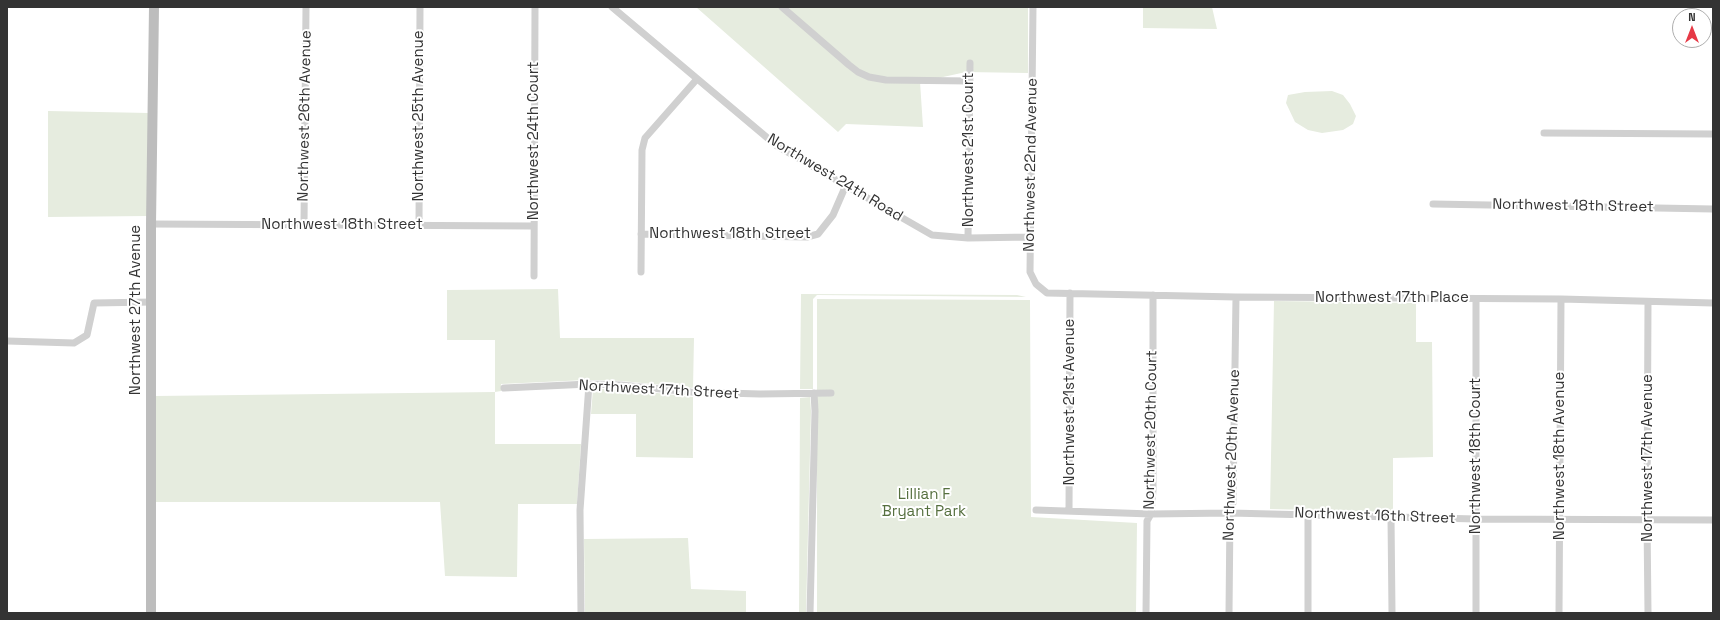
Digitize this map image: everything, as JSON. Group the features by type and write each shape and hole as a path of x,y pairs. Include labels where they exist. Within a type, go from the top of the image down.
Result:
{"street":[{"name":"Northwest 27th Avenue","path":"151,613 151,224 154,7"},
{"name":"Northwest 26th Avenue","path":"304,225 306,7"},
{"name":"Northwest 25th Avenue","path":"419,225 420,7"},
{"name":"Northwest 24th Court","path":"534,276 535,7"},
{"name":"Northwest 24th Road","path":"612,7 777,146 932,235 968,238 1030,237"},
{"path":"782,7 849,65 858,72 869,77 886,80 970,81"},
{"name":"Northwest 22nd Avenue","path":"1033,7 1030,272 1036,284 1046,293 1070,293"},
{"name":"Northwest 21st Court","path":"968,238 970,63"},
{"path":"641,272 642,150 645,138 697,79"},
{"path":"1544,133 1713,134"},
{"name":"Northwest 18th Street","path":"641,234 807,237 818,234 833,215 846,185"},
{"name":"Northwest 18th Street","path":"1433,204 1713,209"},
{"name":"Northwest 18th Street","path":"151,224 533,226"},
{"name":"Northwest 17th Place","path":"1070,293 1561,299 1713,303"},
{"name":"Northwest 21st Avenue","path":"1069,511 1070,293"},
{"name":"Northwest 20th Court","path":"1146,613 1147,521 1151,514 1153,490 1153,295"},
{"name":"Northwest 20th Avenue","path":"1229,613 1230,513 1233,503 1236,296"},
{"name":"Northwest 18th Court","path":"1476,299 1476,613"},
{"name":"Northwest 18th Avenue","path":"1559,613 1561,299"},
{"path":"7,341 74,343 87,335 94,303 152,302"},
{"name":"Northwest 17th Avenue","path":"1648,302 1646,520 1648,613"},
{"path":"581,613 580,510 590,384"},
{"name":"Northwest 17th Street","path":"504,388 590,384 621,385 691,392 760,394 831,393"},
{"path":"810,613 815,411 814,393"},
{"name":"Northwest 16th Street","path":"1036,510 1151,514 1308,514 1476,519 1713,520"},
{"path":"1308,514 1308,613"},
{"path":"1392,516 1392,613"}],"green space":[{"path":"696,7 1028,7 1028,73 966,72 920,82 923,127 846,124 838,132"},
{"path":"1143,7 1212,7 1217,29 1143,28"},
{"path":"1332,91 1343,95 1350,104 1356,116 1353,124 1343,130 1322,133 1308,130 1295,122 1286,103 1288,95 1305,92"},
{"path":"48,111 149,113 148,216 48,217"},
{"path":"558,289 560,338 694,338 693,388 622,381 586,380 501,384 501,391 495,392 495,340 447,340 447,290"},
{"path":"801,294 1017,295 1026,297 817,295 813,299 813,389 800,389"},
{"name":"Lillian F Bryant Park","path":"817,299 1030,300 1031,517 1137,523 1136,613 817,613"},
{"path":"1274,301 1416,303 1416,342 1432,342 1433,457 1393,458 1393,512 1270,509"},
{"path":"593,389 621,389 693,397 693,458 636,457 636,414 591,414"},
{"path":"495,392 495,444 581,444 577,504 518,504 517,577 445,576 440,502 155,502 155,396"},
{"path":"810,397 811,411 806,613 799,613 800,398"},
{"path":"688,538 691,589 746,591 746,613 585,613 584,539"}]}
